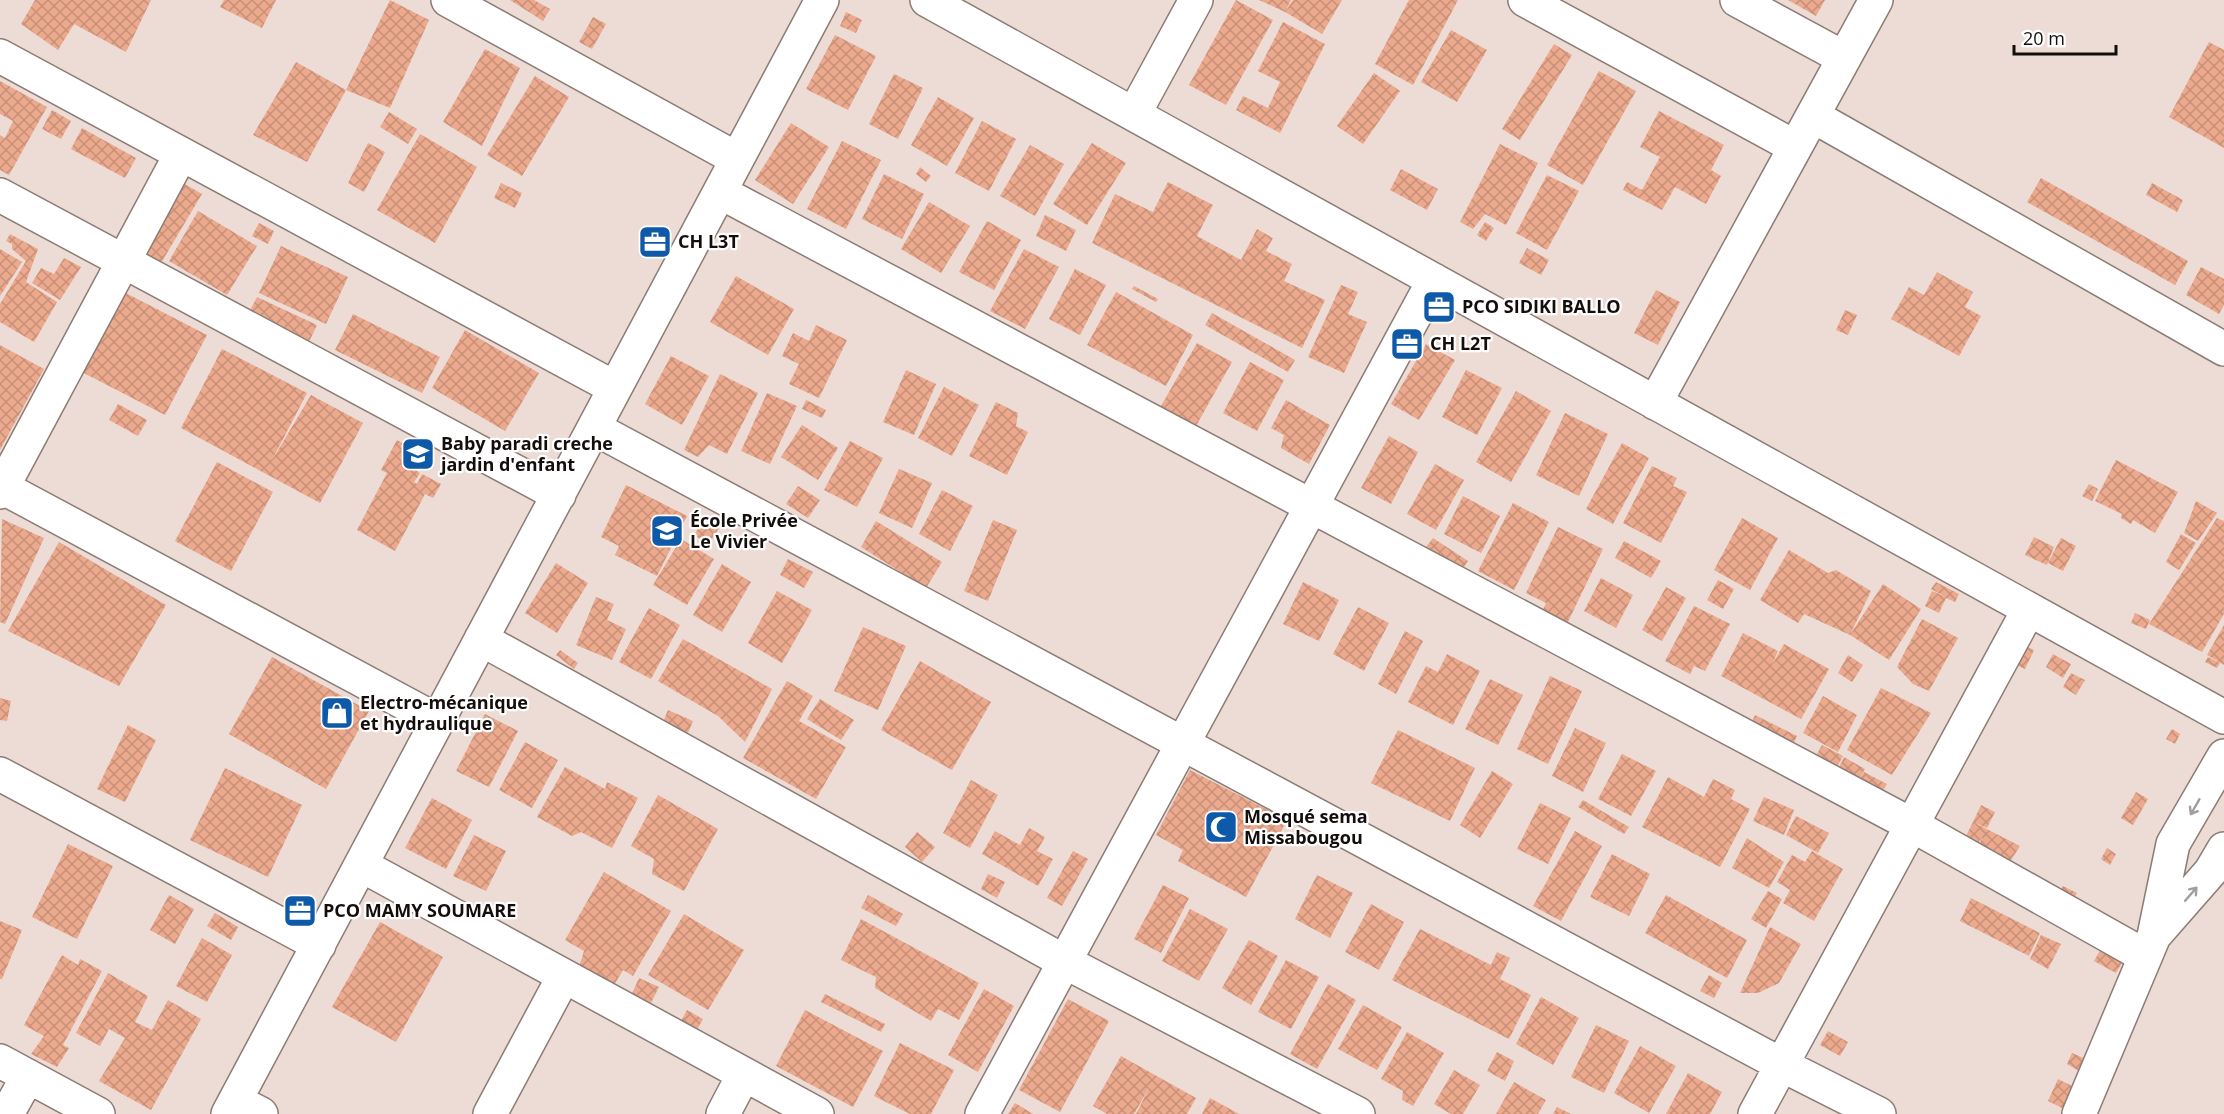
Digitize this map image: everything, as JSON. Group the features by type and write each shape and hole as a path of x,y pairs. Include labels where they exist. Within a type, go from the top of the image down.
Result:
{"street":[{"path":"448,0 737,159"},
{"path":"242,1110 319,945 822,0"},
{"path":"927,0 2224,717"},
{"path":"1134,114 1196,0"},
{"path":"1525,0 1795,147"},
{"path":"1737,0 1844,58"},
{"path":"1655,403 1876,0"},
{"path":"0,56 615,388"},
{"path":"1813,116 2224,349"},
{"path":"181,154 1,488 438,721"},
{"path":"720,192 1912,825 2149,946"},
{"path":"0,195 559,495"},
{"path":"982,1114 1434,280"},
{"path":"594,428 1782,1065 1879,1114"},
{"path":"1755,1114 2029,609"},
{"path":"481,639 1065,962 1358,1114"},
{"path":"2079,1114 2149,946 2173,844 2224,756"},
{"path":"0,774 319,945"},
{"path":"2149,946 2211,871 2224,849"},
{"path":"361,865 817,1114"},
{"path":"490,1114 564,976"},
{"path":"8,1114 14,1069 98,1114"},
{"path":"723,1114 744,1074"}],"building":[{"path":"35,0 151,0 126,52 74,24 58,50 21,24"},
{"path":"224,0 276,0 262,28 220,7"},
{"path":"390,0 429,20 390,108 346,90"},
{"path":"510,0 534,0 550,9 543,21"},
{"path":"1236,0 1273,20 1226,105 1189,85"},
{"path":"1259,0 1291,0 1285,12"},
{"path":"1293,0 1342,0 1322,34 1285,12"},
{"path":"1409,0 1458,0 1413,85 1375,64"},
{"path":"1788,0 1825,0 1816,16"},
{"path":"846,12 862,20 856,33 840,26"},
{"path":"593,17 606,24 592,49 579,42"},
{"path":"1283,22 1325,44 1280,133 1236,110 1243,96 1268,108 1280,82 1258,71"},
{"path":"1451,30 1487,50 1457,102 1421,82"},
{"path":"835,35 876,56 848,110 806,89"},
{"path":"2209,42 2224,50 2224,148 2169,117"},
{"path":"1554,44 1572,55 1520,140 1502,129"},
{"path":"485,49 520,68 482,146 443,122"},
{"path":"296,62 346,90 307,162 253,135"},
{"path":"1599,71 1636,91 1583,185 1547,165"},
{"path":"1374,73 1400,91 1363,144 1337,126"},
{"path":"894,74 923,88 898,139 869,124"},
{"path":"535,76 569,97 522,176 487,155"},
{"path":"0,81 47,107 9,175 0,170 0,135 5,138 13,121 0,114"},
{"path":"938,97 974,118 947,166 911,145"},
{"path":"52,110 71,121 61,139 42,129"},
{"path":"1659,111 1724,145 1711,170 1721,176 1706,204 1675,187 1662,210 1623,190 1627,182 1642,190 1660,157 1640,147"},
{"path":"389,112 417,129 408,144 380,127"},
{"path":"982,121 1016,139 989,191 955,173"},
{"path":"791,123 829,147 793,204 755,180"},
{"path":"82,128 136,158 125,178 71,149"},
{"path":"420,134 477,167 435,243 377,210"},
{"path":"842,141 881,160 846,229 807,209"},
{"path":"368,143 385,152 364,192 348,183"},
{"path":"1092,143 1126,163 1087,225 1053,204"},
{"path":"1500,144 1538,163 1506,225 1485,214 1473,229 1460,222"},
{"path":"1030,145 1064,164 1035,216 1000,196"},
{"path":"920,167 931,176 926,182 916,174"},
{"path":"1401,169 1438,189 1427,210 1390,190"},
{"path":"884,174 924,194 902,239 862,219"},
{"path":"1547,175 1579,191 1547,250 1516,233"},
{"path":"2041,178 2188,261 2175,285 2027,202"},
{"path":"1168,182 1213,205 1197,236 1241,260 1257,229 1273,238 1266,251 1292,264 1284,281 1325,300 1302,348 1092,243 1115,194 1153,212"},
{"path":"183,183 202,194 161,263 142,252"},
{"path":"501,183 522,193 515,208 494,198"},
{"path":"2152,183 2183,200 2177,212 2146,195"},
{"path":"929,202 970,226 941,273 901,249"},
{"path":"198,211 257,246 227,295 169,261"},
{"path":"1045,215 1076,230 1066,251 1036,236"},
{"path":"987,221 1021,240 994,290 959,272"},
{"path":"1485,222 1494,228 1486,241 1477,235"},
{"path":"259,223 274,231 268,244 252,236"},
{"path":"10,234 38,249 26,282 57,302 34,342 0,322 0,304 26,261 12,249 12,244 6,241"},
{"path":"281,246 348,277 326,324 259,293"},
{"path":"1527,248 1549,260 1541,275 1519,263"},
{"path":"0,249 22,262 0,296"},
{"path":"1024,249 1059,267 1025,329 990,311"},
{"path":"64,258 81,267 60,300 32,283 41,268 54,274"},
{"path":"2201,267 2224,279 2224,305 2219,314 2186,295"},
{"path":"1075,269 1106,285 1080,335 1049,319"},
{"path":"1937,272 1973,292 1965,307 1981,316 1959,356 1891,319 1909,287 1924,295"},
{"path":"736,276 794,309 768,355 710,322"},
{"path":"1341,285 1358,292 1348,314 1367,322 1344,373 1308,357"},
{"path":"1134,286 1158,299 1156,302 1132,289"},
{"path":"1656,290 1680,302 1658,345 1634,333"},
{"path":"122,291 207,335 165,415 80,371"},
{"path":"1116,292 1193,335 1166,386 1087,345"},
{"path":"257,297 317,325 308,344 247,316"},
{"path":"1845,310 1857,315 1848,335 1836,330"},
{"path":"1212,313 1295,360 1288,372 1205,325"},
{"path":"353,314 440,357 422,393 335,350"},
{"path":"816,325 847,340 819,398 789,384 799,364 782,356 793,333 809,341"},
{"path":"465,330 539,373 505,431 432,388"},
{"path":"1197,343 1232,362 1196,426 1161,406"},
{"path":"1426,344 1455,360 1419,420 1391,404"},
{"path":"0,345 44,369 0,450"},
{"path":"222,349 307,393 271,462 311,395 363,423 320,503 181,428"},
{"path":"671,356 709,376 682,425 645,404"},
{"path":"1250,362 1284,380 1257,431 1223,413"},
{"path":"906,370 936,384 914,435 883,422"},
{"path":"1466,370 1502,388 1477,435 1442,417"},
{"path":"720,374 758,393 727,454 709,445 698,457 684,450"},
{"path":"944,387 979,405 952,456 918,438"},
{"path":"1516,391 1551,411 1511,482 1476,462"},
{"path":"767,393 797,406 770,464 741,451"},
{"path":"806,400 826,410 822,418 802,409"},
{"path":"1286,400 1330,425 1309,464 1281,448 1284,435 1271,428"},
{"path":"996,402 1018,413 1016,426 1028,432 1007,475 969,456"},
{"path":"118,404 147,420 138,436 109,420"},
{"path":"1565,413 1608,434 1579,496 1536,475"},
{"path":"802,425 838,448 818,480 781,457"},
{"path":"1389,436 1418,452 1391,504 1361,488"},
{"path":"397,440 417,451 409,466 420,473 414,482 417,484 422,474 441,484 433,498 425,494 395,551 357,530 387,473 381,470"},
{"path":"850,441 883,458 857,507 824,490"},
{"path":"1622,443 1649,458 1613,524 1586,509"},
{"path":"2116,460 2178,492 2155,533 2133,520 2131,524 2121,518 2122,514 2095,501"},
{"path":"217,462 273,492 231,571 175,541"},
{"path":"1435,464 1464,480 1436,530 1407,514"},
{"path":"1652,466 1677,478 1673,486 1687,492 1661,543 1623,523"},
{"path":"899,469 932,483 912,528 879,513"},
{"path":"2089,484 2098,489 2092,501 2082,496"},
{"path":"626,485 687,516 657,576 615,555 619,546 601,537"},
{"path":"798,486 820,500 808,518 786,504"},
{"path":"942,490 973,506 950,551 919,534"},
{"path":"1463,496 1500,516 1481,553 1444,534"},
{"path":"2196,501 2217,513 2198,541 2184,533"},
{"path":"1513,503 1549,522 1514,590 1478,571"},
{"path":"705,516 721,525 709,544 694,535"},
{"path":"1742,518 1778,538 1750,590 1714,570"},
{"path":"2217,518 2224,521 2224,614 2202,652 2149,624"},
{"path":"2,519 44,538 5,624 0,622"},
{"path":"993,520 1017,530 988,601 964,591"},
{"path":"876,521 942,562 926,588 861,547"},
{"path":"1558,527 1603,549 1565,628 1540,616 1546,603 1526,593"},
{"path":"2181,534 2196,543 2179,570 2166,562"},
{"path":"2034,537 2054,547 2047,565 2025,555"},
{"path":"1433,538 1468,561 1462,570 1426,547"},
{"path":"2061,538 2076,546 2063,571 2048,563"},
{"path":"681,539 714,559 687,605 653,585"},
{"path":"1624,541 1661,561 1651,578 1615,558"},
{"path":"59,542 166,605 119,686 8,631"},
{"path":"1789,550 1828,573 1836,570 1871,591 1850,635 1804,614 1798,623 1760,600"},
{"path":"788,559 813,572 804,588 780,575"},
{"path":"556,563 588,583 557,633 525,613"},
{"path":"722,564 751,582 722,632 693,615"},
{"path":"1601,578 1633,595 1616,628 1584,611"},
{"path":"1718,580 1734,589 1723,609 1707,600"},
{"path":"1303,582 1339,600 1319,641 1283,624"},
{"path":"1936,582 1959,594 1955,602 1946,598 1939,613 1925,606 1932,591 1944,596 1931,589"},
{"path":"1883,584 1921,609 1889,660 1850,635"},
{"path":"1666,587 1686,598 1662,641 1642,630"},
{"path":"777,591 812,610 782,663 748,643"},
{"path":"596,597 614,604 607,620 626,629 612,660 576,645"},
{"path":"1694,606 1730,624 1705,671 1694,666 1690,674 1665,661"},
{"path":"1358,607 1389,623 1364,671 1333,654"},
{"path":"649,608 680,625 651,679 619,662"},
{"path":"2135,613 2150,620 2146,629 2131,623"},
{"path":"1922,619 1958,638 1929,691 1913,684 1897,667"},
{"path":"2224,625 2224,665 2207,655"},
{"path":"863,627 906,646 878,710 834,691"},
{"path":"1405,631 1423,641 1396,694 1378,684"},
{"path":"1743,633 1778,651 1772,665 1784,644 1829,669 1801,719 1721,676"},
{"path":"683,639 772,689 745,742 718,716 658,681"},
{"path":"2017,642 2034,650 2025,669 2008,661"},
{"path":"560,650 578,663 574,669 556,655"},
{"path":"1447,654 1480,671 1453,725 1408,702 1426,666 1438,672"},
{"path":"2053,654 2071,664 2063,678 2046,667"},
{"path":"1848,655 1863,665 1852,682 1838,673"},
{"path":"272,657 369,711 326,789 229,734"},
{"path":"2208,657 2220,663 2217,668 2205,662"},
{"path":"920,661 991,702 952,770 881,730"},
{"path":"2071,673 2085,680 2076,695 2063,687"},
{"path":"1550,676 1582,691 1548,764 1517,749"},
{"path":"1490,679 1523,695 1498,745 1465,729"},
{"path":"787,681 813,696 799,721 846,747 816,799 743,758"},
{"path":"1881,688 1931,713 1892,775 1847,750"},
{"path":"1823,696 1857,715 1838,752 1803,733"},
{"path":"0,698 11,701 7,721 0,720"},
{"path":"820,699 854,720 841,740 807,719"},
{"path":"668,710 693,721 685,740 660,729"},
{"path":"485,714 518,731 489,787 456,771"},
{"path":"1755,715 1797,736 1793,745 1751,724"},
{"path":"128,725 156,740 125,802 97,789"},
{"path":"1575,728 1606,743 1583,792 1552,776"},
{"path":"2172,729 2180,734 2175,744 2166,739"},
{"path":"1398,730 1475,768 1450,821 1371,783"},
{"path":"525,742 558,760 532,808 499,790"},
{"path":"1822,745 1843,756 1834,773 1813,761"},
{"path":"1622,754 1656,771 1631,816 1598,799"},
{"path":"1844,757 1865,769 1857,783 1864,772 1887,784 1878,799 1836,774"},
{"path":"565,767 605,789 607,782 638,798 612,848 581,832 572,836 537,817"},
{"path":"225,768 302,805 268,877 190,840"},
{"name":"Mosqué sema Missabougou","path":"1190,770 1287,820 1246,897 1178,861 1183,850 1156,835"},
{"path":"1492,771 1513,784 1480,838 1460,825"},
{"path":"1668,777 1704,797 1713,779 1735,790 1731,799 1750,809 1720,867 1642,827"},
{"path":"971,780 998,795 970,848 943,833"},
{"path":"2136,792 2148,799 2133,825 2121,818"},
{"path":"658,795 718,829 684,891 652,874 654,859 631,846"},
{"path":"1764,797 1794,810 1784,835 1753,821"},
{"path":"432,798 472,820 446,869 405,848"},
{"path":"1583,800 1629,827 1624,834 1578,807"},
{"path":"1540,803 1571,818 1548,864 1517,849"},
{"path":"1981,805 1995,812 1987,828 1973,822"},
{"path":"1796,816 1829,833 1818,853 1786,835"},
{"path":"1973,822 2020,846 2011,860 1978,846 1983,836 1978,843 1966,836"},
{"path":"1029,828 1045,837 1037,851 1053,859 1038,886 982,854 995,831 1020,845"},
{"path":"1575,831 1602,846 1561,921 1533,906"},
{"path":"917,832 935,847 922,862 905,847"},
{"path":"474,835 506,851 486,891 453,876"},
{"path":"1747,838 1784,862 1769,888 1732,868"},
{"path":"68,844 113,866 77,939 32,917"},
{"path":"2107,848 2116,854 2110,865 2101,859"},
{"path":"1073,851 1088,859 1062,906 1047,898"},
{"path":"1812,851 1843,869 1814,921 1783,903 1790,890 1777,882 1792,855 1805,862"},
{"path":"1612,854 1650,874 1629,916 1590,897"},
{"path":"604,872 671,911 633,976 623,970 613,987 579,967 584,951 565,940"},
{"path":"988,874 1005,882 997,898 981,889"},
{"path":"1317,875 1353,893 1330,938 1295,919"},
{"path":"1163,885 1189,898 1161,953 1134,939"},
{"path":"2063,886 2077,893 2069,907 2055,899"},
{"path":"1768,891 1782,899 1766,928 1751,919"},
{"path":"169,895 194,909 175,944 150,930"},
{"path":"868,895 903,914 896,926 861,908"},
{"path":"1666,895 1747,940 1727,978 1645,933"},
{"path":"1971,898 2040,933 2029,956 1960,921"},
{"path":"1371,904 1404,922 1379,970 1345,952"},
{"path":"1190,909 1228,929 1199,981 1162,961"},
{"path":"215,913 238,927 231,940 207,926"},
{"path":"684,914 744,950 708,1010 648,975"},
{"path":"861,919 979,983 959,1020 938,1009 931,1021 875,988 876,977 841,960"},
{"path":"0,921 22,930 2,979 0,979"},
{"path":"380,922 443,957 396,1042 332,1007"},
{"path":"1770,927 1801,944 1779,983 1758,993 1740,993"},
{"path":"1420,929 1491,965 1497,952 1510,958 1500,979 1531,995 1509,1039 1392,980"},
{"path":"2041,935 2061,944 2048,969 2030,959"},
{"path":"202,938 232,955 207,1002 176,986"},
{"path":"1249,940 1278,956 1251,1005 1222,988"},
{"path":"2102,947 2124,959 2116,973 2094,961"},
{"path":"62,955 78,965 80,959 102,971 63,1045 69,1048 57,1067 31,1054 44,1036 24,1025"},
{"path":"1286,960 1319,977 1291,1029 1258,1012"},
{"path":"108,973 148,996 135,1022 152,1030 168,1000 201,1019 151,1110 99,1081 125,1038 109,1029 100,1046 76,1033"},
{"path":"1709,975 1722,983 1714,998 1700,991"},
{"path":"639,978 659,987 649,1007 630,998"},
{"path":"1328,984 1356,1000 1317,1069 1290,1054"},
{"path":"984,989 1014,1006 978,1072 948,1055"},
{"path":"825,994 885,1024 881,1032 821,1002"},
{"path":"1541,997 1579,1018 1553,1065 1516,1044"},
{"path":"1068,999 1109,1021 1060,1112 1019,1090"},
{"path":"1363,1005 1402,1027 1377,1070 1338,1049"},
{"path":"687,1010 703,1019 697,1030 681,1021"},
{"path":"805,1010 883,1051 853,1107 776,1066"},
{"path":"1596,1025 1629,1041 1604,1093 1571,1077"},
{"path":"1828,1031 1848,1042 1840,1056 1820,1045"},
{"path":"1407,1032 1444,1053 1413,1106 1402,1100 1403,1091 1381,1079"},
{"path":"900,1043 954,1070 931,1114 910,1114 874,1096"},
{"path":"1640,1046 1676,1066 1649,1113 1614,1093"},
{"path":"1497,1052 1514,1061 1505,1081 1487,1071"},
{"path":"2072,1053 2086,1059 2079,1071 2067,1064"},
{"path":"1121,1056 1196,1098 1187,1114 1136,1114 1150,1086 1134,1114 1107,1114 1093,1106"},
{"path":"1454,1070 1480,1085 1463,1114 1451,1114 1434,1104"},
{"path":"1688,1073 1722,1092 1710,1114 1666,1114"},
{"path":"2058,1079 2074,1087 2064,1109 2048,1101"},
{"path":"1514,1082 1546,1100 1538,1114 1496,1114"},
{"path":"1210,1098 1239,1114 1202,1114"},
{"path":"1015,1103 1033,1114 1008,1114"},
{"path":"1557,1107 1571,1114 1553,1114"}],"place":[{"name":"CH L3T","path":"655,242"},
{"name":"PCO SIDIKI BALLO","path":"1439,307"},
{"name":"CH L2T","path":"1407,344"},
{"name":"Baby paradi creche jardin d'enfant","path":"418,454"},
{"name":"École Privée Le Vivier","path":"667,531"},
{"name":"Electro-mécanique et hydraulique","path":"337,713"},
{"name":"Mosqué sema Missabougou","path":"1221,827"},
{"name":"PCO MAMY SOUMARE","path":"300,911"}]}
